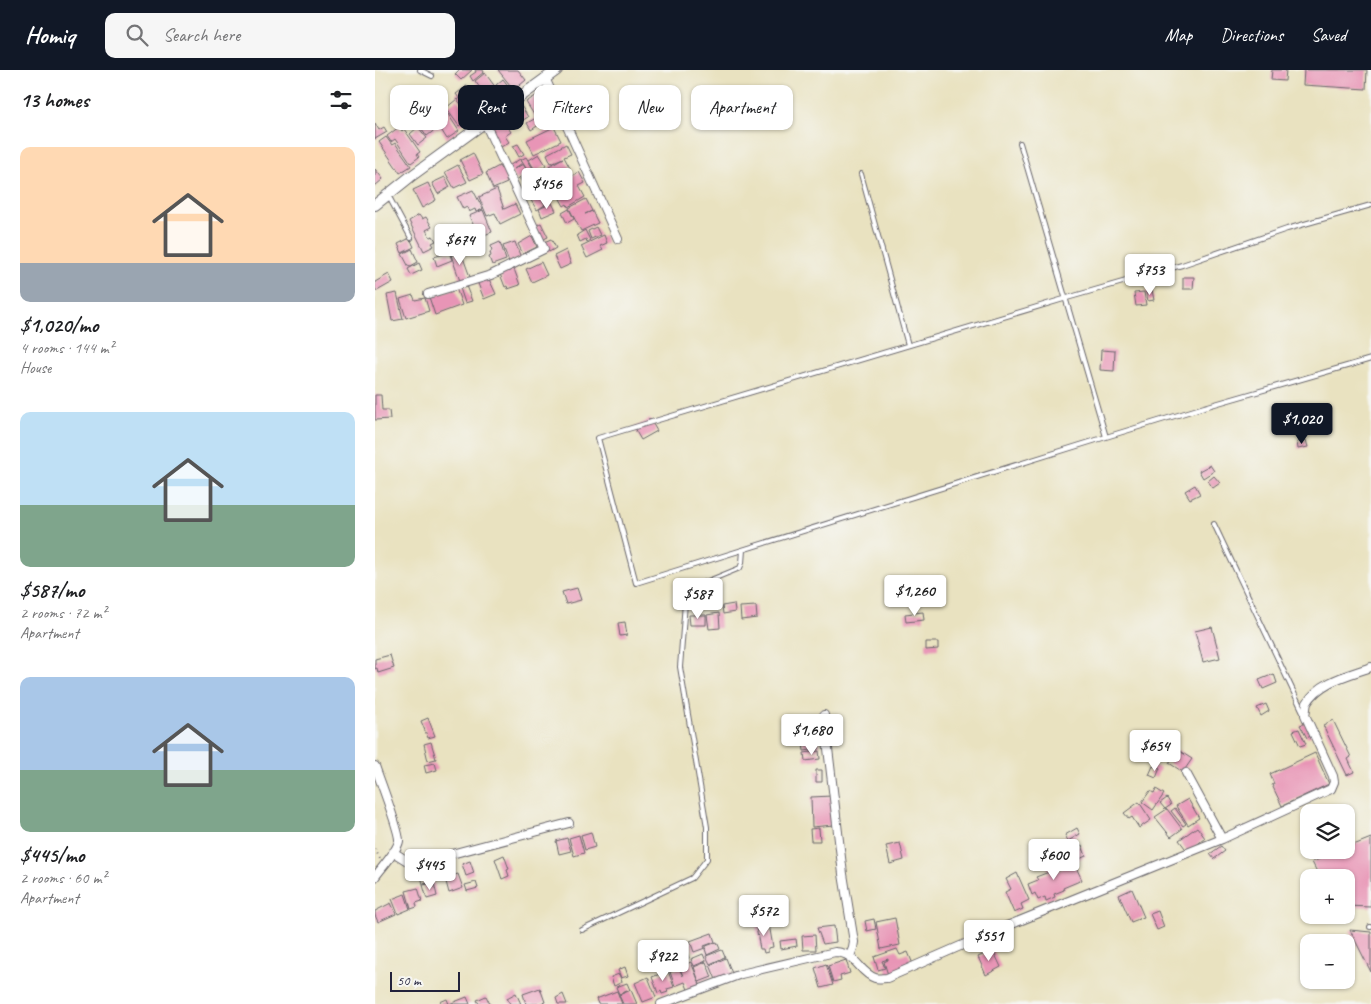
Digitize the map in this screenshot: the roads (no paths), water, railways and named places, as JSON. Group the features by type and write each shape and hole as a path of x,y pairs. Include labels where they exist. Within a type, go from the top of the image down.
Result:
{"street":[{"path":"524,94 557,70"},
{"path":"545,78 618,239"},
{"path":"375,205 475,130"},
{"path":"428,294 491,275 544,249 488,130"},
{"path":"661,1004 741,974 835,952 843,952 850,956 868,974 876,978 887,978 997,930 1222,838 1331,789 1334,782 1333,776 1305,715 1307,704 1321,689 1339,678 1371,667"},
{"path":"823,715 843,874 854,942 850,956"},
{"path":"375,766 399,840 375,877"},
{"path":"1186,773 1222,838"},
{"path":"393,852 409,862 425,861 569,823"}],"lane":[{"path":"420,70 432,76"},
{"path":"1021,143 1107,437"},
{"path":"861,174 908,346"},
{"path":"388,195 411,238"},
{"path":"1371,205 1287,229 1182,265 598,438 636,583 1201,408 1371,359"},
{"path":"1214,524 1305,715"},
{"path":"582,930 692,878 707,859 707,827 680,667 685,603 687,597 697,586 740,568 743,550"}]}
